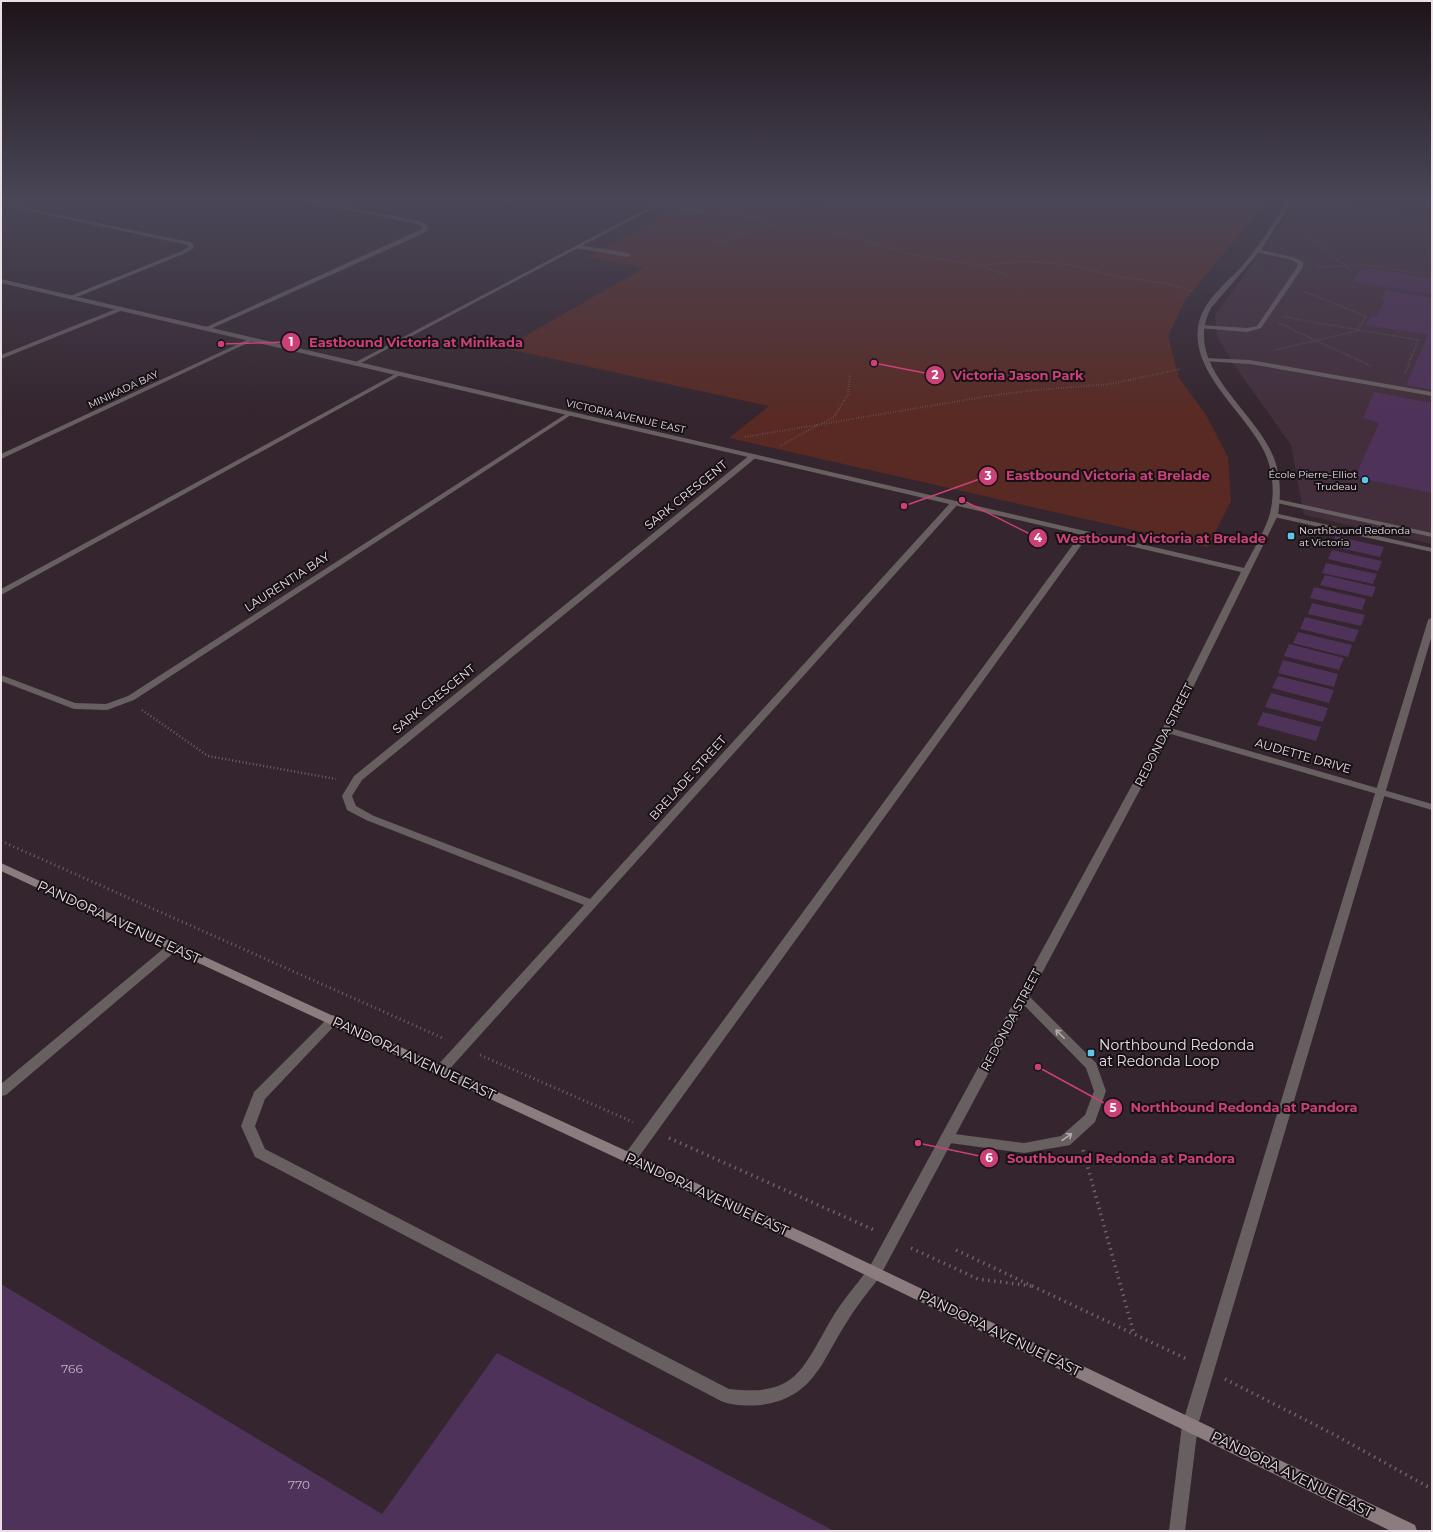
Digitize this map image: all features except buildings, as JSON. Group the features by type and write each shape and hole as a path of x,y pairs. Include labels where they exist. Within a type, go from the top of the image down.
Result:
{"main road":[{"name":"PANDORA AVENUE EAST","path":"1,867 819,1246 1409,1531"}],"street":[{"path":"72,297 131,273"},
{"path":"206,329 330,273"},
{"path":"357,363 528,273"},
{"name":"REDONDA STREET","path":"333,1020 259,1096 248,1126 260,1153 727,1396 757,1398 772,1396 785,1391 804,1378 812,1368 839,1320 874,1273 1167,730 1274,515 1277,501 1275,471 1267,449 1255,428 1223,388 1205,360 1200,343 1201,327 1204,315 1212,303 1238,273"},
{"path":"1201,327 1247,330 1259,327 1296,273"},
{"name":"VICTORIA AVENUE EAST","path":"1,281 1247,571"},
{"path":"1,357 121,309"},
{"name":"MINIKADA BAY","path":"1,457 253,339"},
{"path":"1205,360 1250,362 1432,394"},
{"path":"1,592 401,373"},
{"name":"LAURENTIA BAY","path":"1,678 74,706 108,707 131,698 571,413"},
{"name":"SARK CRESCENT","path":"592,904 370,818 351,808 347,796 358,778 754,456"},
{"path":"1277,501 1432,535"},
{"name":"BRELADE STREET","path":"441,1070 955,503"},
{"path":"1274,515 1432,550"},
{"path":"630,1158 1086,534"},
{"path":"1177,1531 1190,1425 1432,620"},
{"name":"AUDETTE DRIVE","path":"1167,730 1432,807"},
{"path":"1,1091 173,947"},
{"path":"947,1138 1024,1148 1065,1140 1090,1118 1100,1091 1092,1066 1023,997"}],"path":[{"path":"1003,273 1010,276"},
{"path":"1106,273 1164,283 1195,292"},
{"path":"1272,351 1358,330 1366,316 1301,291"},
{"path":"1267,315 1418,340 1402,381 1402,389"},
{"path":"1279,323 1374,368"},
{"path":"738,438 989,396 1034,390 1110,384 1181,369"},
{"path":"774,449 834,417 848,394 850,374"},
{"path":"131,698 139,708 208,756 337,779 358,778"},
{"path":"1,841 651,1130 978,1278 1032,1286"},
{"path":"1078,1129 1134,1335"}],"shaded area":[{"path":"634,273 1207,273 1185,300 1168,336 1179,378 1206,415 1228,457 1231,501 1208,547 729,438 769,406 504,348"},
{"path":"1245,273 1432,273 1432,544 1304,515 1291,445 1232,362 1217,336 1215,315"}],"place":[{"name":"Eastbound Victoria at Minikada","path":"221,344"},
{"name":"Victoria Jason Park","path":"874,363"},
{"name":"École Pierre-Elliot Trudeau","path":"1365,480"},
{"name":"Westbound Victoria at Brelade","path":"962,500"},
{"name":"Eastbound Victoria at Brelade","path":"904,506"},
{"name":"Northbound Redonda at Victoria","path":"1291,536"},
{"name":"Northbound Redonda at Redonda Loop","path":"1091,1053"},
{"name":"Northbound Redonda at Pandora","path":"1038,1067"},
{"name":"Southbound Redonda at Pandora","path":"918,1143"}]}
